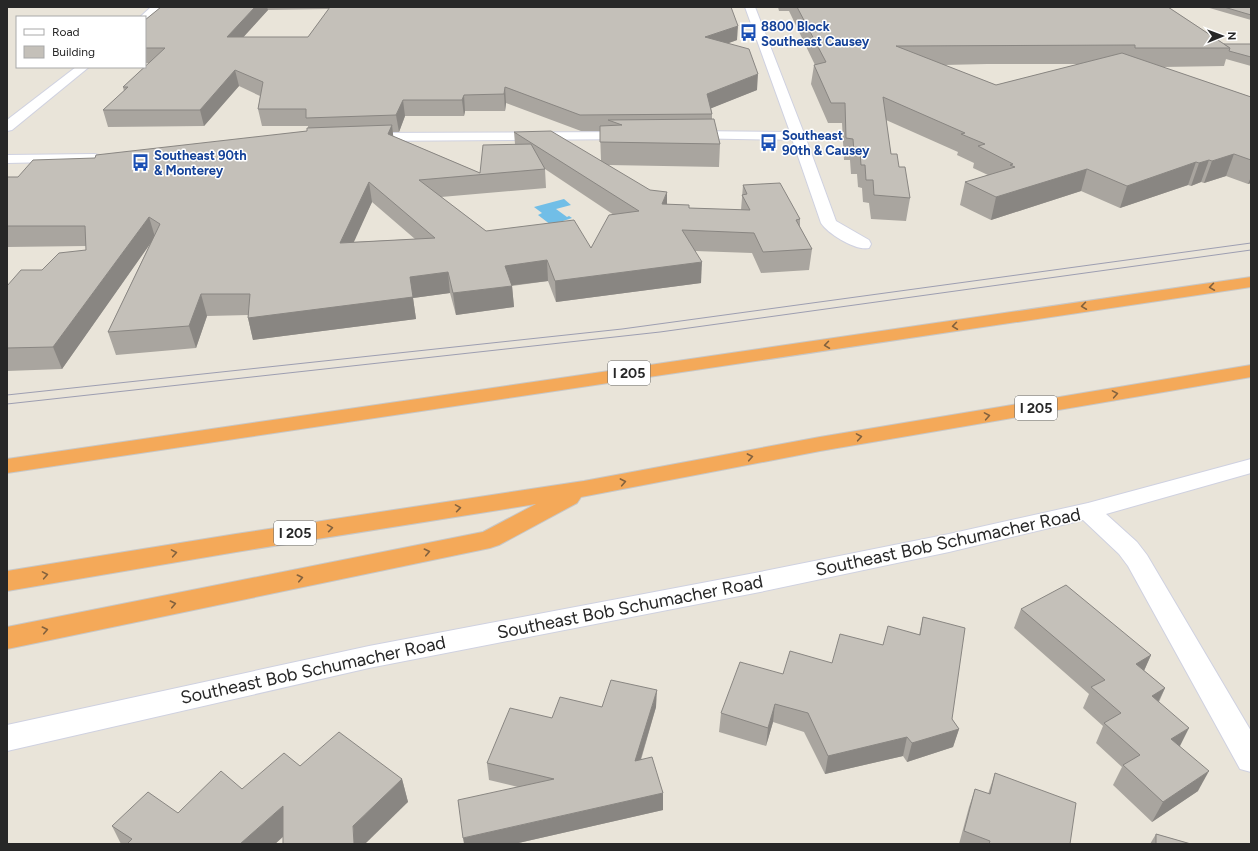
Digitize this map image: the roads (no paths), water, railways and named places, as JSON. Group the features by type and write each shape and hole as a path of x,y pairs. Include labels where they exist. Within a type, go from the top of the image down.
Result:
{"highway":[{"name":"I 205","path":"7,466 1251,282"},
{"name":"I 205","path":"7,581 228,544 584,489 820,444 1251,371"},
{"path":"7,638 490,539 584,489"}],"street":[{"path":"146,16 157,7"},
{"path":"750,7 829,223 836,229 863,244"},
{"path":"7,127 82,68"},
{"path":"674,135 798,136"},
{"path":"351,138 642,136"},
{"path":"7,159 110,158"},
{"name":"Southeast Bob Schumacher Road","path":"7,738 369,657 760,582 949,543 1088,511 1251,466"},
{"path":"1088,511 1128,548 1138,561 1251,759"}],"water":[{"path":"564,199 571,205 556,209 567,217 569,216 572,218 551,225 538,215 542,213 534,207"}],"tram line":[{"path":"7,395 622,329 1251,243"},
{"path":"7,404 660,332 1251,250"}],"place":[{"name":"8800 Block Southeast Causey","path":"748,33"},
{"name":"Southeast 90th & Causey","path":"769,142"},
{"name":"Southeast 90th & Monterey","path":"141,162"}]}
